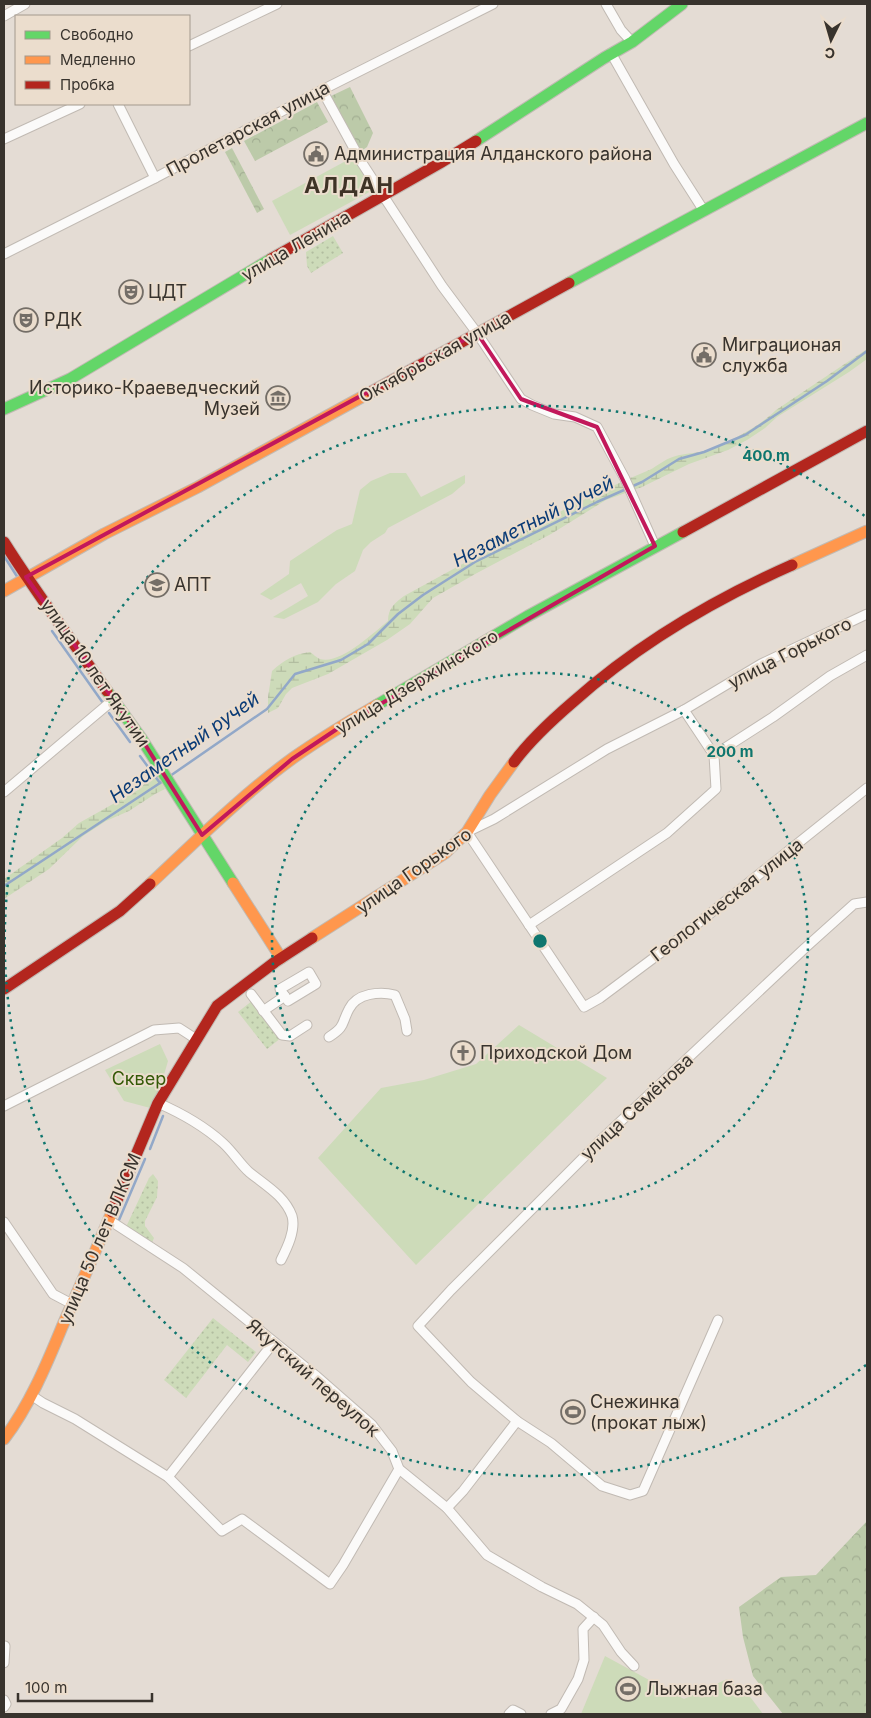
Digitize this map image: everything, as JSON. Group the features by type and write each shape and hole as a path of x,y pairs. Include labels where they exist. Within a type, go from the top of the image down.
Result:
{"main road":[{"name":"улица Ленина","path":"4,409 70,379 276,256 440,163 513,118 611,53 632,42 682,4"},
{"name":"Октябрьская улица","path":"4,591 104,534 198,487 477,333 867,123"},
{"name":"улица Дзержинского","path":"4,989 120,910 234,806 292,759 337,729 528,616 654,546 778,482 867,431"},
{"path":"467,832 490,795 519,755 547,724 594,683 654,639 702,609 780,570 867,531"},
{"name":"улица 10 лет Якутии","path":"4,542 26,577 166,775 202,835 282,958"},
{"name":"улица Горького","path":"196,1039 217,1006 282,958 445,853 467,832"},
{"name":"улица 50 лет ВЛКСМ","path":"4,1439 31,1395 109,1220 158,1103 196,1039"}],"street":[{"path":"4,16 25,4"},
{"path":"190,46 277,4"},
{"name":"Пролетарская улица","path":"4,254 493,4"},
{"path":"606,4 620,30 632,42"},
{"path":"611,53 674,164 704,211"},
{"path":"322,90 362,163 442,286 477,333 521,399 554,414 575,417 597,427 625,479 654,546"},
{"path":"4,139 78,105"},
{"path":"118,105 155,178"},
{"name":"улица Горького","path":"467,832 494,819 607,749 684,710 761,664 867,614"},
{"path":"714,755 773,717 830,676 867,656"},
{"path":"4,792 113,700"},
{"path":"467,832 529,925 667,833 716,789 714,755 684,710"},
{"name":"Геологическая улица","path":"529,925 584,1007 600,998 667,948 867,788"},
{"name":"улица Семёнова","path":"517,1421 471,1382 418,1326 450,1290 605,1136 854,904 867,902"},
{"path":"329,1037 340,1030 345,1022 348,1010 358,999 384,992 395,995 405,1019 407,1031"},
{"path":"251,994 282,1035 290,1036 307,1025"},
{"path":"263,1011 285,996"},
{"path":"4,1106 154,1030 179,1028 196,1039"},
{"path":"158,1103 175,1110 224,1144 247,1170 280,1196 292,1216 292,1231 288,1246 281,1260"},
{"name":"Якутский переулок","path":"109,1220 183,1268 372,1425 392,1451 399,1469 447,1508 487,1555 577,1604 603,1625 621,1652 634,1666"},
{"path":"4,1222 53,1294 72,1304"},
{"path":"447,1508 463,1492 517,1421 551,1443 602,1486 630,1496 643,1491 718,1320"},
{"path":"168,1477 274,1342"},
{"path":"31,1395 168,1477 222,1531 242,1519 330,1584 399,1469"},
{"path":"551,1714 562,1709 578,1679 584,1660 583,1629 594,1617"},
{"path":"4,1663 5,1646"},
{"path":"4,1700 6,1704 4,1707"},
{"path":"509,1714 513,1710 521,1714"}],"highlighted area":[{"path":"477,333 521,399 597,427 655,546 337,729 292,759 202,835 141,738 26,577"}],"green space":[{"path":"350,87 373,133 367,147 360,152 331,96"},
{"path":"317,102 328,122 255,161 244,141"},
{"path":"232,148 264,209 257,213 225,152"},
{"path":"355,156 373,190 290,235 272,201"},
{"path":"333,236 343,253 311,273 307,266 306,252"},
{"path":"867,349 867,359 777,417 747,440 728,450 689,464 642,487 606,500 551,534 433,598 410,624 387,640 328,674 292,688 278,708 268,713 268,697 272,671 285,661 299,654 310,652 320,659 328,660 346,653 388,621 391,609 404,596 554,515 650,470 667,459 678,455 704,451 742,434 761,423 776,410"},
{"path":"390,473 406,473 421,497 465,475 465,483 452,494 388,528 385,533 363,550 355,571 336,584 318,602 284,619 273,617 308,596 301,583 271,600 260,594 289,574 290,561 337,530 352,524 360,490 371,481"},
{"path":"156,773 165,789 129,811 106,821 83,836 49,869 4,899 4,879 62,838 79,823 138,790"},
{"path":"257,997 286,1034 267,1049 238,1012"},
{"path":"519,1025 607,1078 416,1265 318,1158 381,1088 424,1080 476,1064"},
{"name":"Сквер","path":"160,1044 168,1061 154,1109 124,1101 105,1070"},
{"path":"153,1174 158,1181 157,1197 145,1221 145,1226 154,1238 151,1245 126,1227 149,1178"},
{"path":"213,1318 256,1352 248,1362 227,1345 186,1398 164,1380"},
{"path":"867,1521 867,1714 783,1714 753,1676 743,1637 739,1607 781,1577 816,1575"},
{"name":"Лыжная база","path":"605,1656 684,1699 727,1679 751,1698 763,1714 581,1714"}],"waterway":[{"name":"Незаметный ручей","path":"170,776 267,709 295,674 341,660 368,644 398,614 423,595 475,562 642,482 679,459 704,452 745,435 827,381 867,351"},
{"path":"4,556 18,578"},
{"path":"52,631 103,703"},
{"path":"109,713 130,742"},
{"path":"140,756 160,783"},
{"name":"Незаметный ручей","path":"4,886 163,781"},
{"path":"150,1149 163,1116"},
{"path":"119,1220 145,1159"}],"traffic: fast":[{"path":"476,141 632,42 682,4"},
{"path":"569,283 867,123"},
{"path":"4,409 70,379 271,259"},
{"path":"377,705 528,616 683,532"},
{"path":"107,691 141,738 233,883"}],"traffic: slow":[{"path":"4,591 104,534 198,487 371,392"},
{"path":"792,565 867,531"},
{"path":"150,884 274,772 313,744 377,705"},
{"path":"312,938 445,853 467,832 490,795 514,762"},
{"path":"233,883 281,958"},
{"path":"4,1439 21,1413 50,1356 112,1212"}],"traffic: jam":[{"path":"271,259 476,141"},
{"path":"371,392 569,283"},
{"path":"683,532 867,431"},
{"path":"4,542 107,691"},
{"path":"514,762 527,745 565,709 598,681 650,642 705,608 792,565"},
{"path":"4,989 120,911 150,884"},
{"path":"112,1212 158,1103 217,1006 275,962 312,938"}],"place":[{"name":"Администрация Алданского района","path":"316,154"},
{"name":"ЦДТ","path":"131,292"},
{"name":"РДК","path":"26,320"},
{"name":"Миграционая служба","path":"704,355"},
{"name":"Историко-Краеведческий Музей","path":"278,398"},
{"name":"АПТ","path":"157,585"},
{"name":"Приходской Дом","path":"463,1053"},
{"name":"Снежинка (прокат лыж)","path":"573,1412"},
{"name":"Лыжная база","path":"628,1689"}],"district":[{"name":"АЛДАН","path":"349,185"}]}
